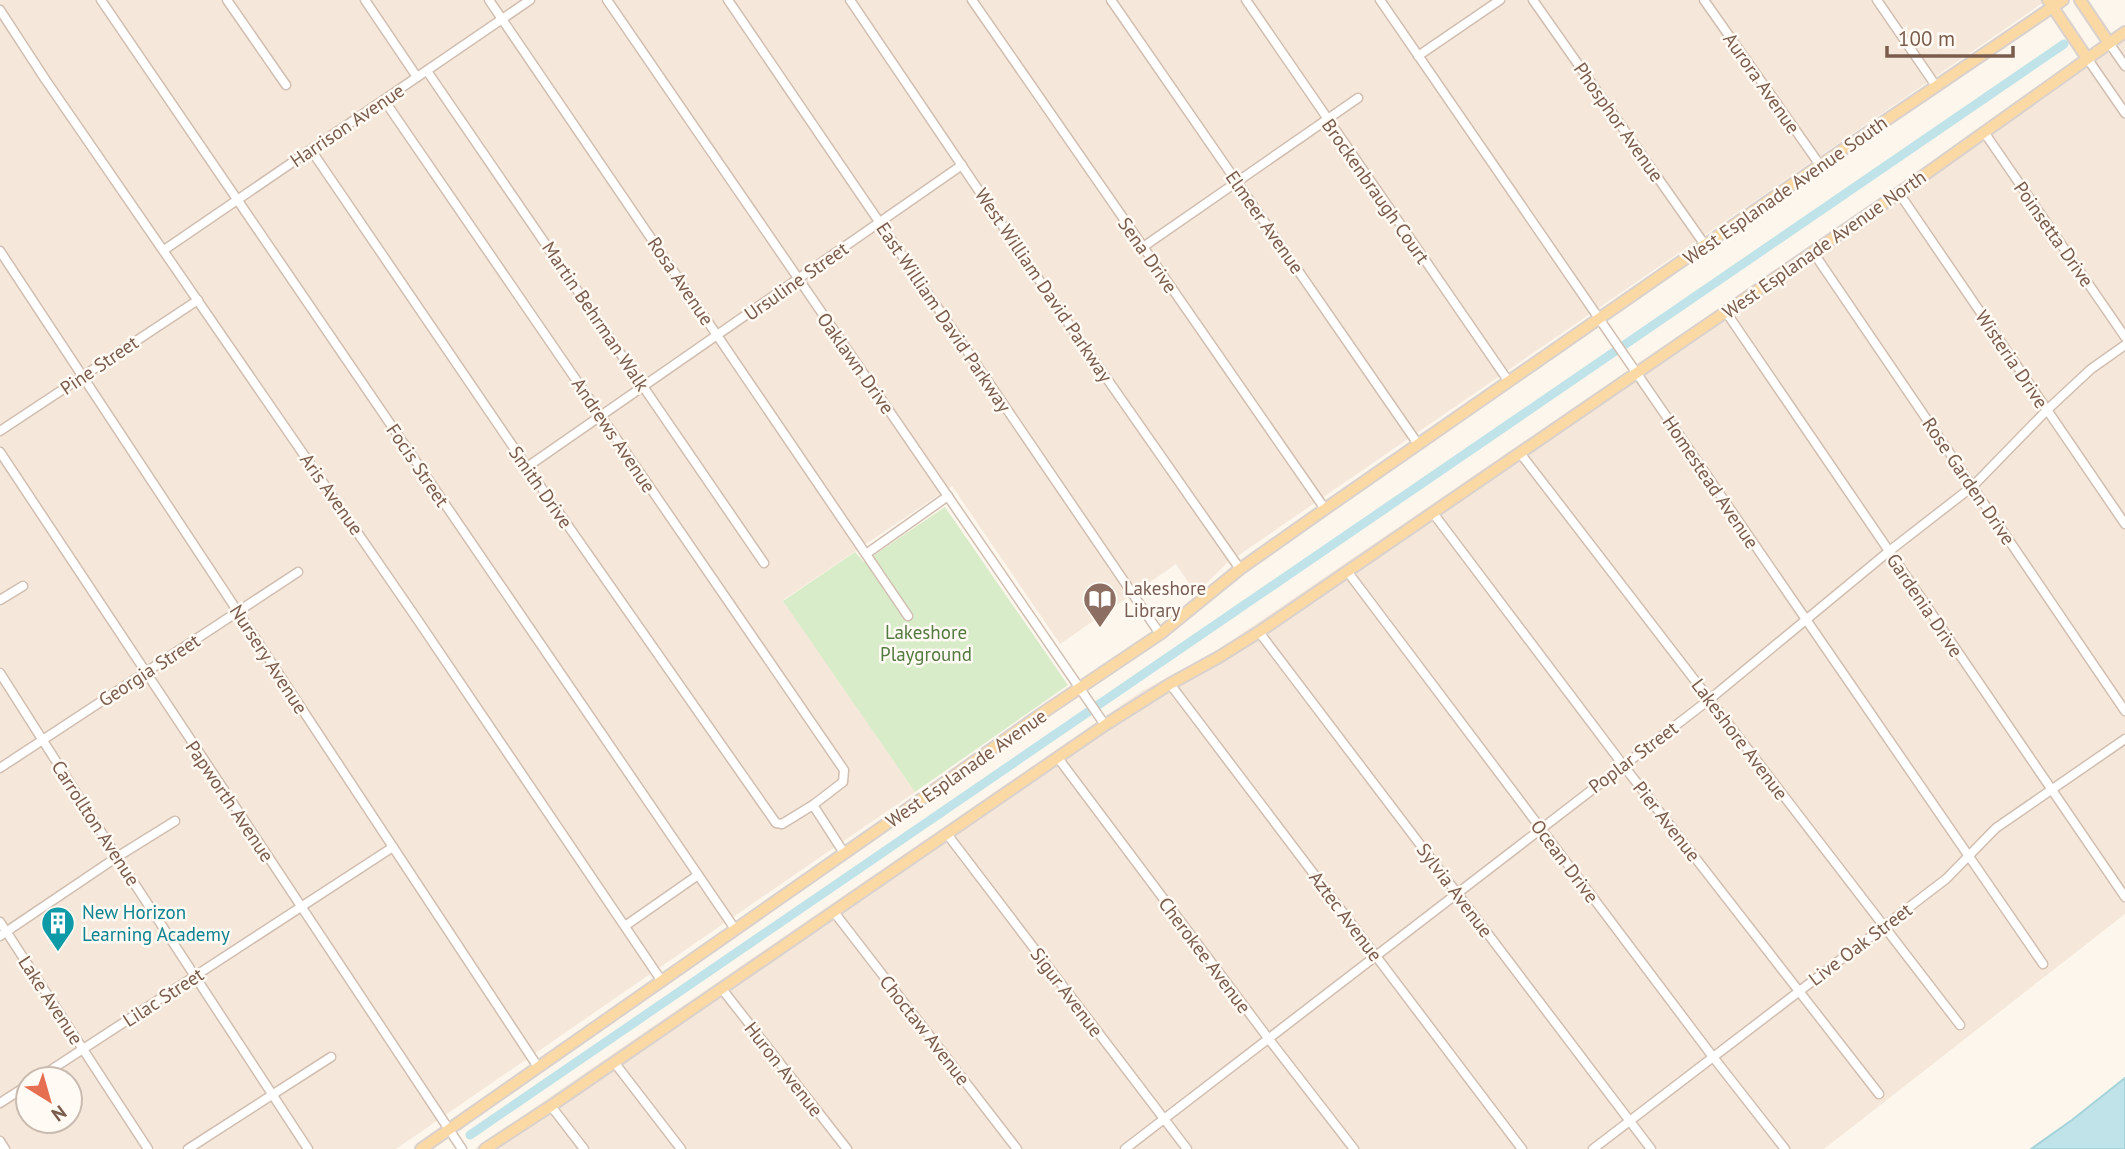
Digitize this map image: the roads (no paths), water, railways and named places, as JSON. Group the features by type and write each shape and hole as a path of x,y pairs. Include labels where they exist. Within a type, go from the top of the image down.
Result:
{"main road":[{"name":"West Esplanade Avenue South","path":"1509,382 2050,4 2063,0"},
{"path":"2080,0 2109,43"},
{"path":"2050,4 2087,58"},
{"name":"West Esplanade Avenue North","path":"1520,453 1813,252 2125,32"},
{"name":"West Esplanade Avenue","path":"421,1149 1041,714 1083,693 1240,569 1509,382"},
{"path":"485,1149 1058,758 1103,722 1259,632 1520,453"}],"street":[{"name":"Focis Street","path":"101,0 735,929"},
{"path":"227,0 286,85"},
{"path":"365,0 417,77"},
{"name":"Rosa Avenue","path":"489,0 908,616"},
{"name":"Harrison Avenue","path":"164,250 530,0"},
{"name":"Oaklawn Drive","path":"607,0 1103,722"},
{"name":"East William David Parkway","path":"728,0 1160,634"},
{"name":"West William David Parkway","path":"849,0 1075,333 1240,569"},
{"name":"Sena Drive","path":"972,0 1325,509"},
{"name":"Elmeer Avenue","path":"1111,0 1418,444"},
{"name":"Brockenbraugh Court","path":"1246,0 1509,382"},
{"name":"Homestead Avenue","path":"1380,0 2043,964"},
{"path":"1418,57 1500,0"},
{"name":"Phosphor Avenue","path":"1533,0 1705,245"},
{"name":"Aurora Avenue","path":"1704,0 1820,165"},
{"path":"1877,0 1936,86"},
{"name":"Aris Avenue","path":"0,10 410,607 661,980"},
{"path":"2109,43 2125,66"},
{"path":"2087,58 2125,113"},
{"name":"Martin Behrman Walk","path":"426,71 764,563"},
{"path":"1143,247 1358,98"},
{"name":"Andrews Avenue","path":"384,100 844,770 843,782 813,805"},
{"name":"Poinsetta Drive","path":"1984,132 2125,337"},
{"name":"Smith Drive","path":"311,150 527,467 776,823 782,824 813,805"},
{"name":"Ursuline Street","path":"527,467 961,165"},
{"name":"Wisteria Drive","path":"1899,192 2125,524"},
{"name":"Nursery Avenue","path":"0,251 538,1067"},
{"name":"Rose Garden Drive","path":"1813,252 2125,710"},
{"name":"Pine Street","path":"0,431 198,299"},
{"name":"Gardenia Drive","path":"1726,312 2125,897"},
{"name":"Poplar Street","path":"1125,1149 1710,699 1888,552 1973,486 2091,369 2125,345"},
{"name":"Papworth Avenue","path":"0,452 462,1149"},
{"name":"Lakeshore Avenue","path":"1520,453 1960,1025"},
{"path":"866,554 948,496"},
{"name":"Pier Avenue","path":"1433,513 1623,765 1880,1094"},
{"name":"Ocean Drive","path":"1347,571 1785,1149"},
{"name":"Georgia Street","path":"0,768 298,572"},
{"path":"0,600 23,586"},
{"name":"Sylvia Avenue","path":"1259,632 1651,1149"},
{"name":"Carrollton Avenue","path":"0,673 308,1149"},
{"name":"Aztec Avenue","path":"1170,684 1522,1149"},
{"name":"Live Oak Street","path":"1593,1149 1946,879 1996,828 2125,739"},
{"name":"Cherokee Avenue","path":"1058,758 1354,1149"},
{"path":"813,805 844,853"},
{"path":"3,934 175,821"},
{"name":"Sigur Avenue","path":"947,834 1187,1149"},
{"name":"Lilac Street","path":"59,1065 393,847"},
{"path":"625,926 698,875"},
{"name":"Choctaw Avenue","path":"834,912 1017,1149"},
{"name":"Lake Avenue","path":"0,922 3,934 148,1149"},
{"name":"Huron Avenue","path":"722,989 847,1149"},
{"path":"188,1149 331,1057"},
{"path":"614,1062 681,1149"},
{"path":"551,1106 584,1149"},
{"path":"0,1141 5,1149"}],"water":[{"path":"2125,1078 2125,1149 2031,1149 2072,1120"}],"waterway":[{"path":"470,1135 2064,44"}],"place":[{"name":"Lakeshore Library","path":"1100,629"},
{"name":"New Horizon Learning Academy","path":"58,953"}],"park label":[{"name":"Lakeshore Playground","path":"926,643"}]}
